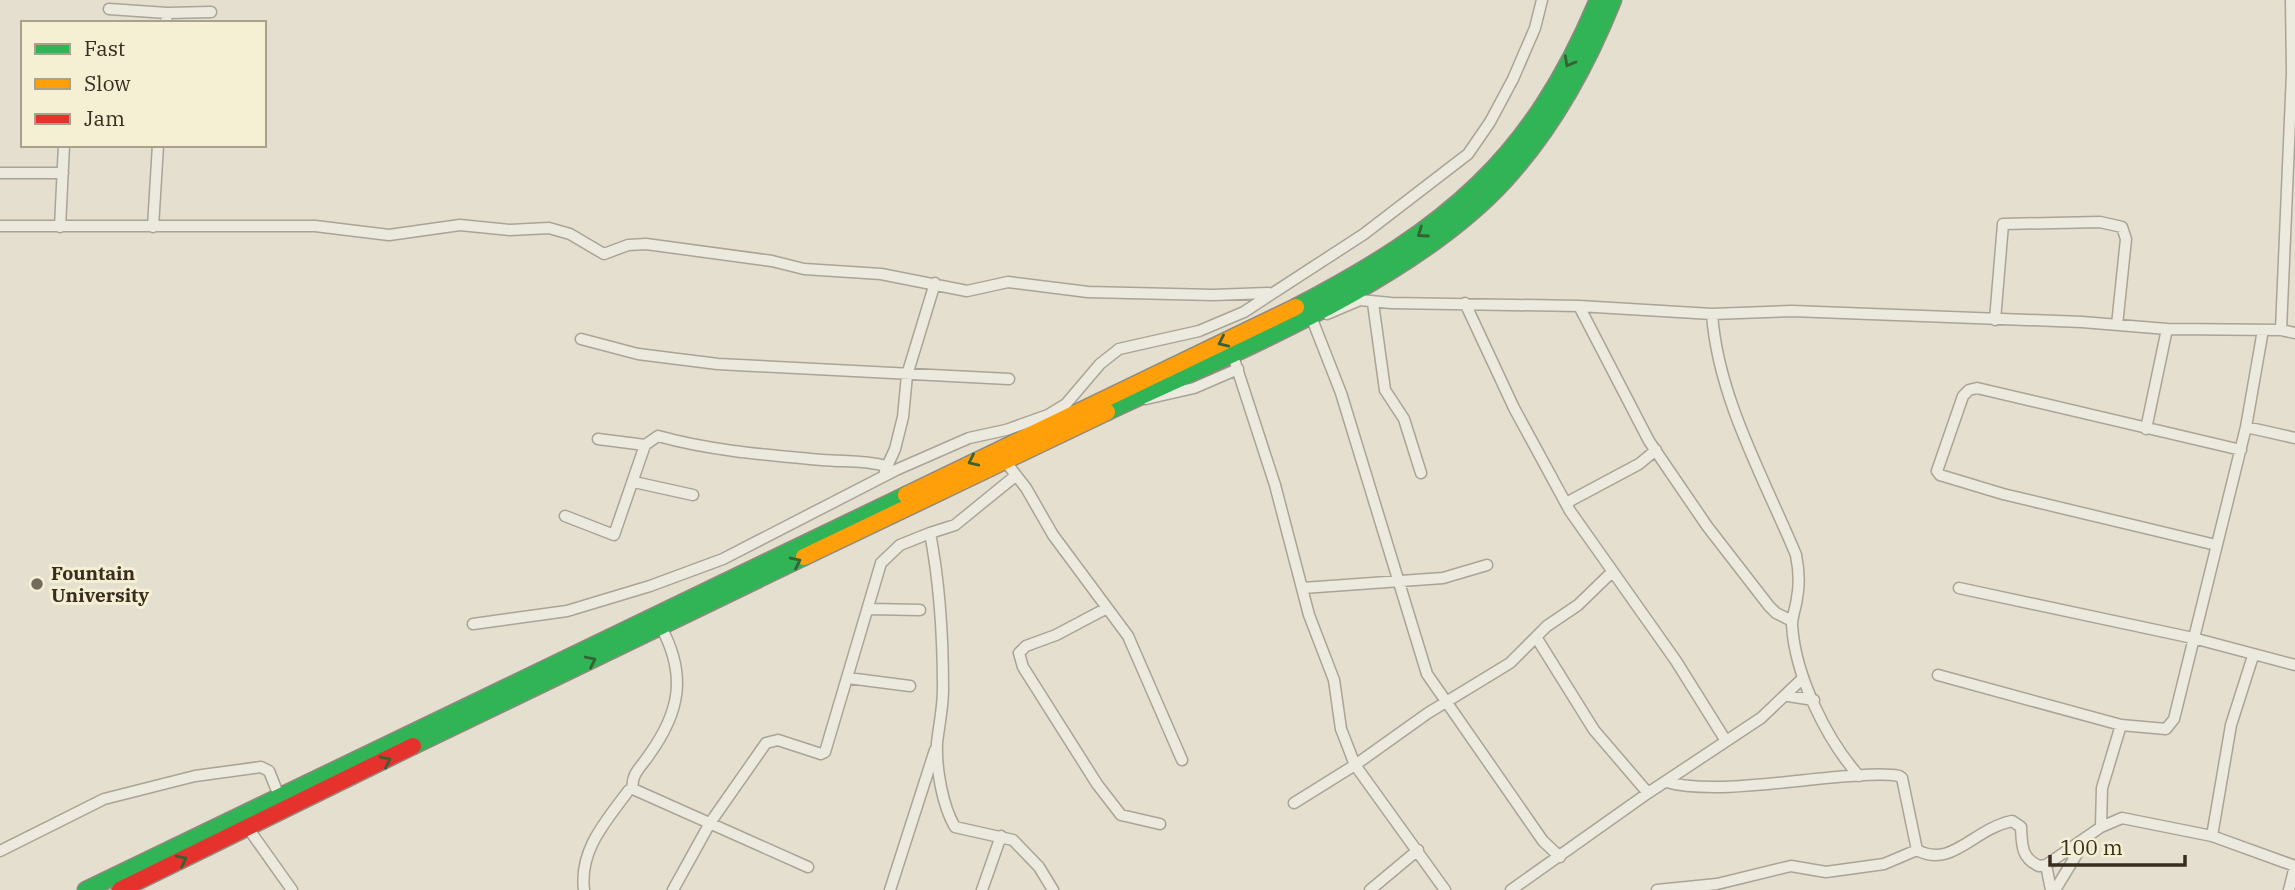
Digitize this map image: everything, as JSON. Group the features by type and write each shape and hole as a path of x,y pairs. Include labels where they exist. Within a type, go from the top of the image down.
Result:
{"highway":[{"path":"120,890 661,627 1299,306 1424,233 1478,186 1526,130 1567,66 1598,0"},
{"path":"86,890 1001,455 1133,400 1312,317 1387,273 1433,242 1489,197 1538,139 1580,71 1613,0"}],"street":[{"path":"473,624 567,611 650,586 723,559 885,471 969,439 1048,415 1066,404 1100,364 1119,349 1199,331 1244,312 1269,293 1364,234 1468,154 1490,122 1513,79 1535,28 1542,0"},
{"path":"2281,330 2291,178 2291,0"},
{"path":"109,9 166,18 211,12"},
{"path":"60,227 64,147"},
{"path":"153,227 158,147"},
{"path":"0,173 63,173"},
{"path":"1995,320 2003,224 2100,222 2122,227 2126,239 2117,325"},
{"path":"0,226 315,226 389,235 460,225 510,230 549,228 570,234 604,254 628,245 646,244 772,261 804,269 881,274 967,291 1008,282 1088,292 1213,295 1269,293"},
{"path":"2286,243 2295,236"},
{"path":"885,471 895,449 903,417 907,375 935,283"},
{"path":"1560,857 1543,841 1427,674 1346,407 1312,317 1360,300 1373,303 1579,306 1712,314 1792,311 2167,329 2281,330 2295,333"},
{"path":"1373,303 1385,390 1404,419 1421,473"},
{"path":"1465,303 1514,408 1566,503 1676,661 1726,741"},
{"path":"1579,306 1656,450 1707,526 1769,606 1792,621"},
{"path":"1712,314 1714,339 1730,395 1796,555 1800,578 1792,621 1796,656 1803,678 1844,759 1859,776"},
{"path":"2146,429 2167,329"},
{"path":"1938,675 2122,725 2151,730 2171,726 2241,450 2263,330"},
{"path":"581,340 638,354 718,365 784,366 1009,379"},
{"path":"1232,353 1271,472 1309,615 1334,680 1341,729 1355,765 1445,890"},
{"path":"1133,400 1158,398 1238,369"},
{"path":"2216,545 2003,494 1940,475 1937,471 1963,396 1969,390 1977,388 2241,450"},
{"path":"2246,427 2295,438"},
{"path":"988,435 1014,477 1026,488 1053,535 1128,636 1182,760"},
{"path":"565,516 614,535 645,445 658,436 685,444 740,453 825,460 862,459 885,471"},
{"path":"598,439 645,445"},
{"path":"1566,503 1639,464 1656,450"},
{"path":"673,890 710,823 766,743 778,740 821,754 825,752 881,563 908,540 955,525 1014,477"},
{"path":"634,482 694,495"},
{"path":"930,533 939,586 941,620 943,690 937,743 940,781 955,827 1013,841 1039,867 1053,890"},
{"path":"1303,588 1443,578 1487,565"},
{"path":"1294,803 1510,663 1536,637 1599,588 1612,572"},
{"path":"1959,588 2193,638 2295,666"},
{"path":"1107,607 1056,635 1026,646 1019,653 1023,667 1097,784 1121,815 1160,824"},
{"path":"869,609 920,610"},
{"path":"633,789 635,775 668,724 678,694 674,659 661,627"},
{"path":"1536,637 1594,730 1648,793"},
{"path":"2212,836 2231,725 2253,656"},
{"path":"848,678 910,686"},
{"path":"1511,890 1525,887 1560,857 1648,793 1788,696 1803,678"},
{"path":"1788,696 1814,700"},
{"path":"2101,827 2102,788 2122,725"},
{"path":"890,890 937,743"},
{"path":"0,851 104,799 195,776 261,767 269,772 279,796"},
{"path":"1666,782 1680,786 1731,786 1895,775 1902,778 1917,850"},
{"path":"926,778 940,781"},
{"path":"633,789 808,867"},
{"path":"584,890 582,865 587,852 629,790 633,789"},
{"path":"1657,890 1717,884 1791,866 1826,872 1884,864 1917,850 1933,858 1947,856 1993,826 2012,821 2021,827 2020,841 2026,857 2035,864 2046,865 2085,841 2101,827 2122,818 2212,836 2295,866 2289,890"},
{"path":"248,828 292,890"},
{"path":"982,890 1001,836"},
{"path":"2053,890 2085,841"},
{"path":"1370,890 1418,850"},
{"path":"2046,865 2053,890"},
{"path":"2049,878 2069,867"}],"traffic: fast":[{"path":"1296,307 1350,278 1397,248 1440,217 1478,184 1513,147 1544,104 1572,56 1598,0"},
{"path":"1107,412 1317,313 1420,252 1465,218 1504,181 1553,118 1580,72 1613,0"},
{"path":"86,890 906,495"},
{"path":"413,746 804,557"}],"traffic: slow":[{"path":"906,495 1296,307"},
{"path":"804,557 1107,412"}],"traffic: jam":[{"path":"120,890 413,746"}],"place":[{"name":"Fountain University","path":"37,584"}]}
